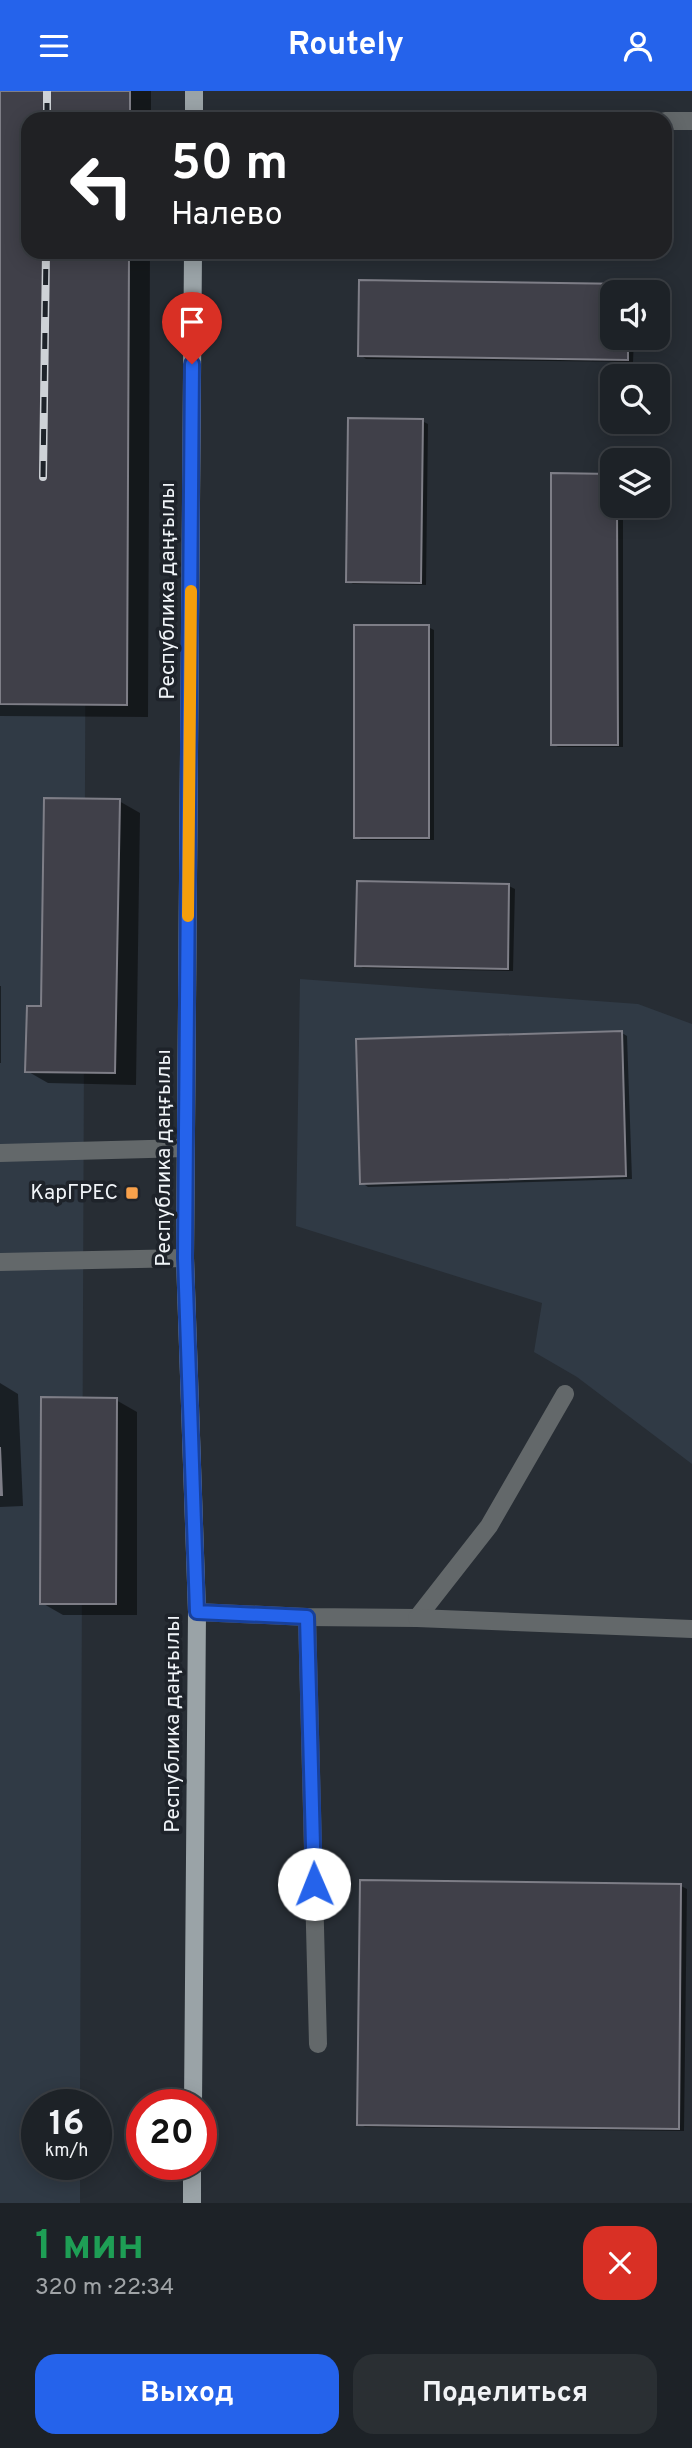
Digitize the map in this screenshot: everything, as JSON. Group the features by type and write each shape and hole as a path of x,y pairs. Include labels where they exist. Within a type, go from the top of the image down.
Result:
{"main road":[{"path":"194,91 194,112"},
{"name":"Республика даңғылы","path":"193,259 185,1258 197,1612 193,2089"},
{"path":"192,2180 192,2203"}],"street":[{"path":"672,121 692,121"},
{"path":"0,1153 186,1148"},
{"path":"0,1262 185,1258"},
{"path":"417,1618 489,1526 565,1394"},
{"path":"197,1612 692,1629"},
{"path":"307,1617 318,2044"}],"shaded area":[{"path":"0,91 87,91 43,112 21,112 21,259 87,259 80,2089 21,2089 21,2180 80,2180 80,2203 0,2203"},
{"path":"300,979 638,1004 692,1024 692,1464 577,1377 534,1352 542,1303 296,1226"}],"building":[{"path":"0,91 130,91 130,112 21,112 21,259 129,259 127,705 0,704"},
{"path":"359,280 600,284 600,350 628,350 628,360 358,356"},
{"path":"348,418 423,419 421,583 346,582"},
{"path":"551,473 600,474 600,518 617,518 618,745 551,745"},
{"path":"354,625 429,625 429,838 354,838"},
{"path":"44,798 120,799 115,1073 25,1072 27,1006 41,1006"},
{"path":"357,881 509,884 508,969 355,966"},
{"path":"622,1031 626,1176 360,1184 356,1039"},
{"path":"41,1397 117,1398 116,1604 40,1604"},
{"path":"0,1447 2,1495 0,1495"},
{"path":"360,1880 681,1884 679,2129 357,2125"}],"railway":[{"path":"47,91 47,112"},
{"path":"43,477 46,259"}],"slow traffic":[{"path":"188,916 191,591"}],"place":[{"name":"КарГРЕС","path":"132,1193"}],"route":[{"path":"192,364 185,1258 197,1612 307,1617 314,1884"}]}
